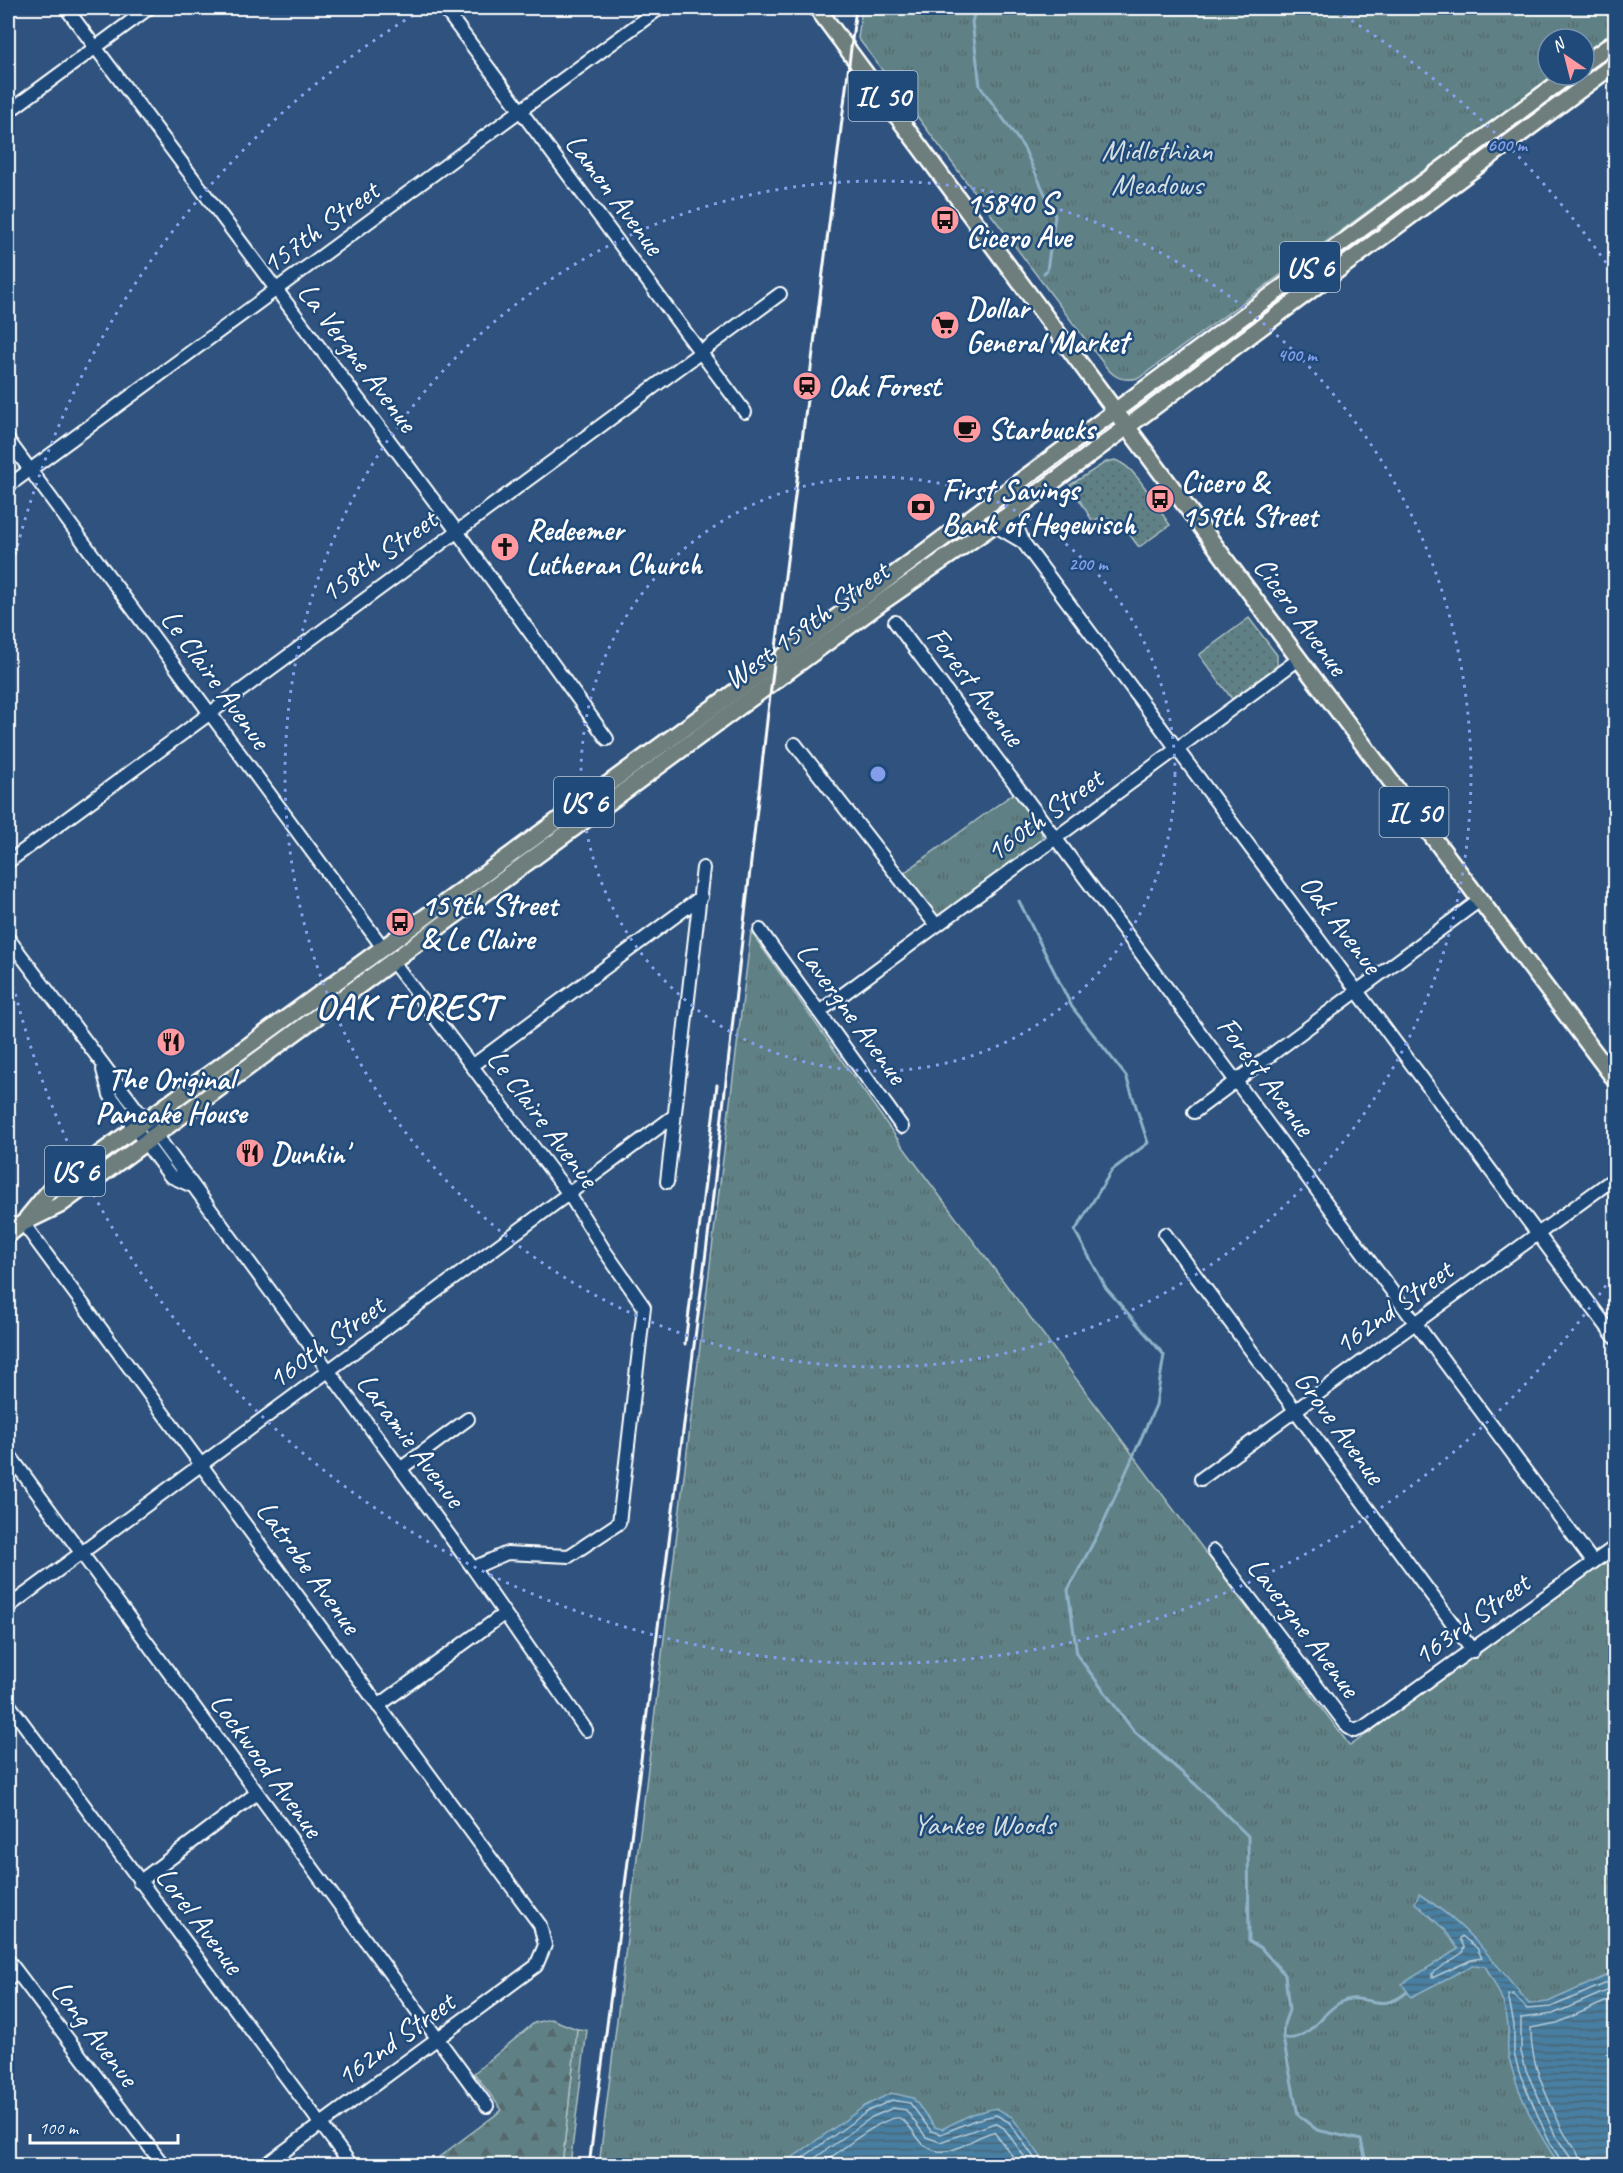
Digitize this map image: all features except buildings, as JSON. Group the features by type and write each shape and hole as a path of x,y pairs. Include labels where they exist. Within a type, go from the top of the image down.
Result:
{"main road":[{"name":"Cicero Avenue","path":"817,8 1299,659 1616,1081"},
{"path":"1596,55 1616,41"},
{"name":"West 159th Street","path":"8,1235 23,1223 50,1190 140,1124 389,955 885,600 1014,511 1616,63"},
{"name":"West 159th Street","path":"23,1223 60,1205 150,1139 389,955 1116,409 1553,87"}],"street":[{"name":"La Vergne Avenue","path":"66,8 456,530 607,739"},
{"path":"8,112 149,8"},
{"name":"Lamon Avenue","path":"444,8 745,412"},
{"name":"157th Street","path":"8,486 660,8"},
{"name":"158th Street","path":"8,862 456,530 780,294"},
{"name":"Le Claire Avenue","path":"8,440 569,1194 604,1250 644,1306 619,1523 568,1556 507,1553 473,1568"},
{"name":"Oak Avenue","path":"1014,511 1014,519 1023,542 1616,1339"},
{"name":"Oak Avenue","path":"994,525 1023,542"},
{"name":"Forest Avenue","path":"895,622 1057,837 1593,1562"},
{"name":"160th Street","path":"819,1012 1299,659"},
{"path":"795,744 936,925"},
{"path":"667,1182 703,868"},
{"path":"472,1066 701,897"},
{"path":"1194,1112 1480,900"},
{"name":"Lavergne Avenue","path":"760,930 902,1127"},
{"name":"Laramie Avenue","path":"8,938 102,1066 150,1139 190,1185 473,1568 586,1730"},
{"name":"160th Street","path":"8,1607 674,1116"},
{"name":"162nd Street","path":"1201,1479 1616,1177"},
{"name":"Latrobe Avenue","path":"23,1223 540,1925 546,1945"},
{"name":"Grove Avenue","path":"1165,1234 1473,1651"},
{"path":"400,1469 468,1419"},
{"name":"Lockwood Avenue","path":"8,1453 486,2106"},
{"name":"163rd Street","path":"1355,1731 1473,1651 1616,1546"},
{"name":"Lavergne Avenue","path":"1214,1551 1348,1727 1355,1731"},
{"path":"378,1706 504,1614"},
{"name":"Lorel Avenue","path":"8,1703 352,2166"},
{"path":"139,1882 257,1793"},
{"name":"162nd Street","path":"264,2166 536,1966 546,1945"},
{"name":"Long Avenue","path":"8,1959 12,1976 164,2166"}],"green space":[{"name":"Midlothian Meadows","path":"862,8 1615,8 1616,31 1596,45 1596,27 1536,27 1536,87 1539,87 1139,378 1128,379 1117,377 1106,367 858,38"},
{"path":"1115,460 1131,470 1138,478 1170,525 1139,547 1115,520 1101,518 1092,520 1070,485 1106,462"},
{"path":"1249,618 1277,655 1277,666 1232,699 1199,655"},
{"path":"1014,793 1042,830 1042,840 942,915 933,915 900,876"},
{"name":"Yankee Woods","path":"751,932 901,1144 1350,1746 1615,1555 1615,2165 599,2166"},
{"path":"551,2019 577,2029 562,2165 442,2165 439,2157 502,2110 474,2073 534,2023"},
{"path":"577,2029 587,2030 570,2165 562,2166"}],"water":[{"path":"1419,1894 1436,1905 1465,1930 1529,2004 1548,2002 1615,1972 1615,2165 1560,2165 1552,2153 1537,2128 1518,2086 1508,2054 1508,2026 1503,2002 1485,1966 1473,1965 1411,1997 1402,1984 1458,1949 1445,1930 1415,1903"},
{"path":"891,2093 913,2098 935,2127 942,2129 972,2114 996,2108 1012,2117 1047,2165 782,2165 865,2106"}],"waterway":[{"path":"976,8 972,22 980,86 1024,148 1055,216 1047,270 1044,273"},
{"path":"1019,901 1072,1007 1126,1076 1148,1143 1112,1170 1075,1231 1106,1288 1164,1355 1156,1405 1101,1528 1068,1590 1077,1655 1133,1730 1195,1784 1248,1836 1249,1941 1261,1948 1285,1975 1289,2010 1284,2024 1283,2038 1298,2115 1317,2130 1361,2140 1367,2166"},
{"path":"1283,2038 1300,2036 1334,2007 1349,1999 1380,2003 1397,1999 1407,1992"}],"railway":[{"path":"589,2166 711,1213 768,712 856,8"},
{"path":"685,1344 717,1085"}],"place":[{"name":"15840 S Cicero Ave","path":"945,220"},
{"name":"Dollar General Market","path":"945,325"},
{"name":"Oak Forest","path":"807,386"},
{"name":"Starbucks","path":"967,429"},
{"name":"Cicero & 159th Street","path":"1160,499"},
{"name":"First Savings Bank of Hegewisch","path":"921,507"},
{"name":"Redeemer Lutheran Church","path":"505,547"},
{"name":"159th Street & Le Claire","path":"400,922"},
{"name":"The Original Pancake House","path":"171,1042"},
{"name":"Dunkin'","path":"250,1153"}],"district":[{"name":"OAK FOREST","path":"408,1006"}]}
